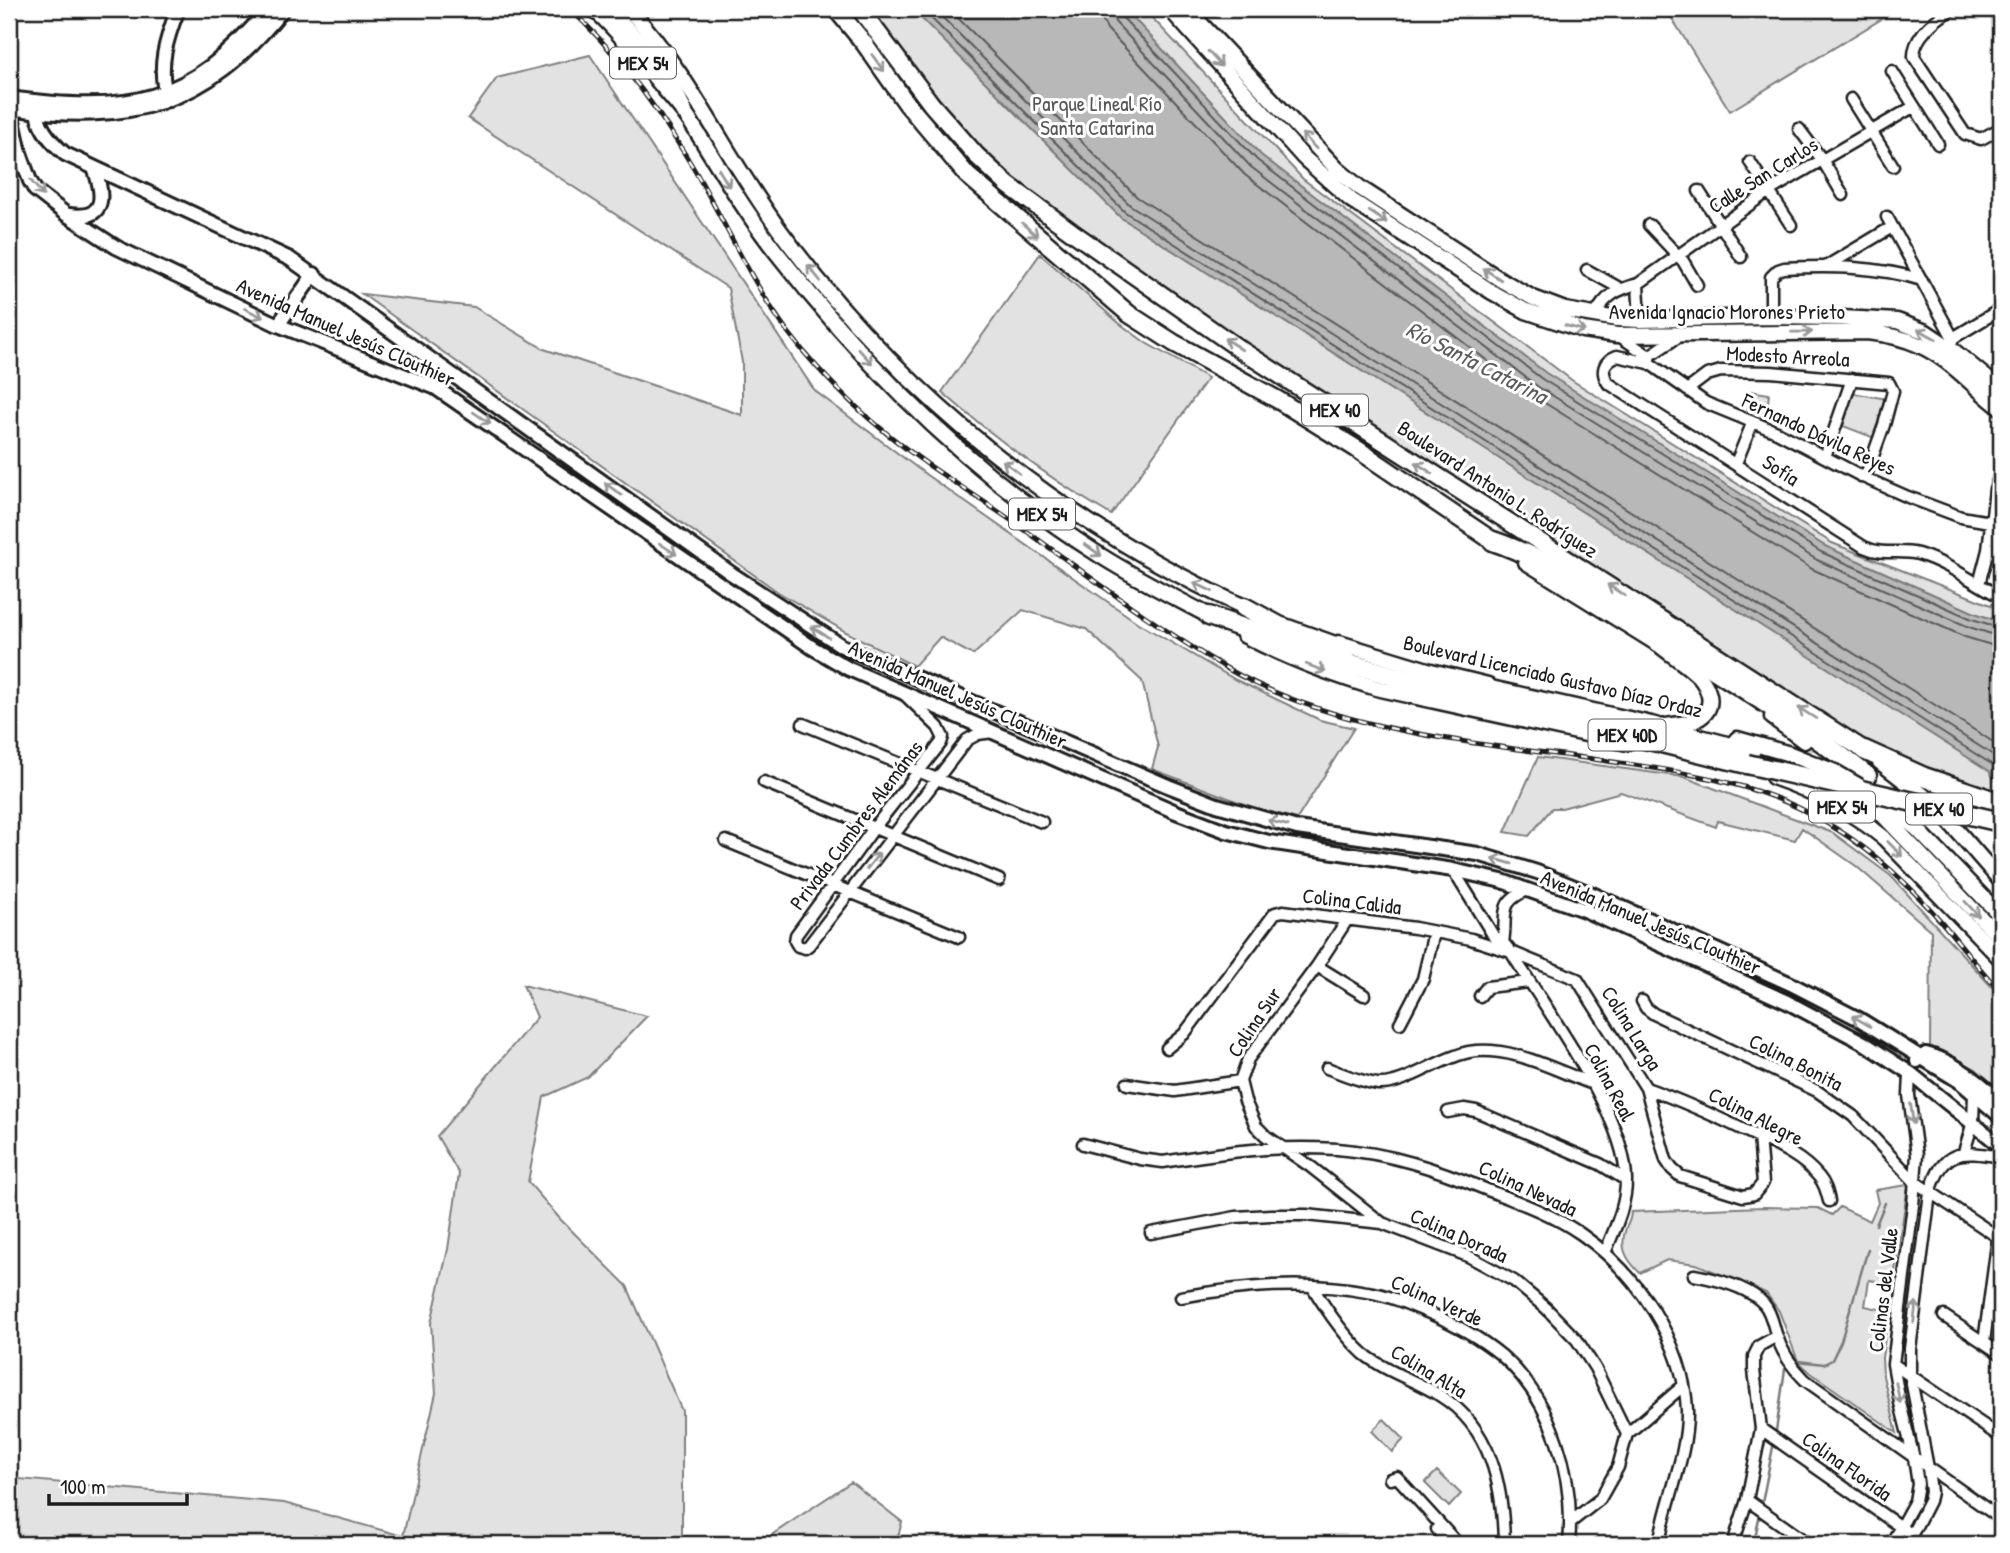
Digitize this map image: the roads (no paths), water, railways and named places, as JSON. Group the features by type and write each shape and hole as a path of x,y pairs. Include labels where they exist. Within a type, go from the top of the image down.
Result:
{"highway":[{"name":"Boulevard Antonio L. Rodríguez","path":"836,9 907,104 967,175 1129,314 1357,449 1493,541"},
{"name":"Boulevard Antonio L. Rodríguez","path":"860,9 932,105 976,155 1008,185 1051,217 1238,348 1864,750"},
{"path":"1493,541 1525,552 1619,608 1784,714 1899,799 1931,814 2001,835"},
{"path":"1244,607 1279,626 1331,646 1427,674 1651,726 1825,772 2001,813"},
{"name":"MEX 40D","path":"1209,616 1333,659 1507,707 2001,822"},
{"path":"1864,750 1964,792 2001,803"}],"main road":[{"name":"MEX 54","path":"594,9 616,29 689,119 727,183 780,258 869,361 941,431 1024,501 1099,555 1167,595 1290,658 1343,678 1380,689 1758,772 1814,792 1847,810 1884,838 2001,958"},
{"name":"Boulevard Licenciado Gustavo Díaz Ordaz","path":"629,9 670,57 748,184 796,251 874,342 950,418 1034,485 1101,529 1185,578 1244,607 1311,634 1418,668 1667,726 1736,739 1790,754 1835,772 1880,806 1916,828 2001,916"},
{"name":"Avenida Ignacio Morones Prieto","path":"1170,9 1304,158 1351,200 1492,292 1526,311 1583,330 1617,335 1867,332 1893,336 1921,345 1941,358 2001,408"},
{"name":"Avenida Ignacio Morones Prieto","path":"1187,9 1313,145 1360,188 1501,281 1533,298 1565,310 1640,320 1771,317 1897,321 1952,343 2001,390"},
{"name":"Boulevard Antonio L. Rodríguez","path":"1493,541 1764,711 1804,741"},
{"path":"1658,644 1695,671 1710,694 1709,707 1701,717 1667,726"},
{"name":"Boulevard Antonio L. Rodríguez","path":"1864,750 1933,803 2001,881"},
{"name":"MEX 40","path":"1880,806 2001,939"}],"street":[{"path":"166,96 164,50 178,9"},
{"path":"166,96 219,61 268,9"},
{"path":"9,108 120,103 166,96 200,86 229,66 255,42 283,9"},
{"path":"610,9 638,38 669,77 689,119"},
{"path":"1952,9 1933,20 1916,44 1914,57 1965,134 1981,139 2001,128"},
{"path":"1892,71 1938,144"},
{"path":"1851,99 1893,166"},
{"path":"9,100 36,107"},
{"name":"Avenida Manuel Jesús Clouthier","path":"9,100 20,153 30,181 35,190 67,215 116,247 278,325 436,388 813,648 849,669 1176,812 1226,831 1306,849 1453,870 1528,890 1616,923 1787,1002 1864,1043 1910,1073 2001,1146"},
{"name":"Avenida Manuel Jesús Clouthier","path":"36,107 41,126 52,143 65,153 290,259 314,274 668,529 795,617 842,646 1217,805 1297,828 1478,855 1537,872 1668,926 1859,1019 1951,1076 2001,1116"},
{"name":"Calle San Carlos","path":"1595,316 1606,299 1621,289 1638,284 1769,191 1913,107"},
{"path":"1800,129 1843,195"},
{"path":"1750,162 1791,225"},
{"path":"67,215 86,216 98,208 102,188 94,168"},
{"path":"1699,191 1741,257"},
{"path":"1827,266 1890,222 1952,343 2001,309"},
{"path":"1649,225 1683,261 1697,285"},
{"path":"1771,317 1769,282 1773,273 1784,268 1827,266 1878,269 1922,280"},
{"path":"1587,270 1621,289"},
{"path":"278,325 314,274"},
{"path":"1638,284 1640,320"},
{"path":"1649,359 1683,334"},
{"name":"Fernando Dávila Reyes","path":"1617,335 1706,403 1777,432 1908,497 1961,517 1990,522"},
{"name":"Sofía","path":"1649,359 1617,356 1607,362 1603,370 1604,376 1608,383 1864,547 1879,552 1918,554 1953,569 2001,597"},
{"name":"Modesto Arreola","path":"1688,390 1707,374 1721,371 1885,382 1892,386 1894,391 1865,478"},
{"path":"1825,457 1852,379"},
{"path":"1736,463 1752,424"},
{"path":"1979,584 1987,550 1995,489 2001,471"},
{"path":"1987,550 2001,554"},
{"name":"Privada Cumbres Alemánas","path":"902,692 942,732 941,743 874,828 796,935 798,946 805,948 809,945 892,835 972,736 995,732"},
{"path":"803,724 1042,822"},
{"path":"764,782 999,880"},
{"path":"726,841 959,937"},
{"name":"Colina Real","path":"1453,870 1493,935 1503,942 1510,952 1593,1084 1617,1136 1626,1180 1619,1219 1605,1253"},
{"path":"1503,942 1503,916 1507,905 1511,898 1528,890"},
{"name":"Colina Calida","path":"1167,1048 1184,1034 1271,915 1283,911 1434,932 1510,952"},
{"name":"Colina Sur","path":"1347,920 1317,966 1248,1059 1240,1081 1256,1126 1273,1142 1344,1191 1382,1223"},
{"path":"1400,1023 1423,979 1434,932"},
{"name":"Colina Larga","path":"1510,952 1577,979 1584,987 1646,1088 1666,1160 1680,1176 1743,1196 1754,1194 1763,1183 1759,1138"},
{"path":"1317,966 1364,995"},
{"path":"1480,996 1487,986 1529,982"},
{"name":"Colina Bonita","path":"1642,1001 1654,1014 1817,1091 1842,1106 1915,1182 2000,1238"},
{"path":"1327,1068 1381,1084 1392,1083 1436,1062 1470,1052 1492,1052 1514,1055 1593,1084"},
{"path":"1910,1073 1919,1058 1926,1054 1942,1059 1964,1072 2001,1102"},
{"name":"Colinas del Valle","path":"1891,1544 1917,1494 1914,1458 1897,1392 1894,1364 1917,1155 1909,1096 1910,1073"},
{"path":"1127,1083 1175,1091 1240,1081"},
{"name":"Colina Alegre","path":"1646,1088 1686,1103 1785,1150 1805,1163 1819,1177 1826,1188 1829,1201"},
{"path":"1974,1094 1973,1122 1964,1152 2001,1157"},
{"path":"1448,1112 1464,1109 1476,1111 1600,1164 1626,1180"},
{"name":"Colina Nevada","path":"1083,1144 1140,1160 1163,1162 1280,1147 1339,1150 1394,1157 1443,1171 1551,1216 1581,1234 1605,1253 1635,1286 1662,1322 1676,1354 1687,1409 1685,1440 1659,1544"},
{"name":"Colinas del Valle","path":"1909,1540 1929,1501 1928,1468 1910,1374 1910,1349 1930,1193 1941,1165 1950,1157 1964,1152"},
{"path":"1151,1233 1236,1217 1271,1215 1306,1215 1382,1223"},
{"name":"Colina Dorada","path":"1382,1223 1468,1256 1514,1281 1546,1308 1577,1340 1595,1368 1627,1434"},
{"path":"1984,1342 2000,1238"},
{"path":"1694,1275 1711,1278 1757,1298 1769,1311 1792,1367 1805,1380 2001,1519"},
{"name":"Colina Verde","path":"1181,1297 1278,1285 1367,1292 1401,1301 1478,1338 1503,1357 1542,1406 1561,1455 1572,1521 1569,1544"},
{"name":"Colina Alta","path":"1312,1286 1335,1322 1364,1353 1376,1363 1441,1396 1473,1423 1484,1442 1497,1476 1503,1507 1504,1544"},
{"path":"1944,1316 2001,1354"},
{"path":"1733,1544 1746,1500 1761,1429 1754,1370 1755,1356 1759,1346 1777,1336"},
{"path":"1894,1364 2001,1437"},
{"path":"1572,1521 1588,1511 1606,1490 1618,1467 1627,1434 1684,1387"},
{"name":"Colina Florida","path":"1761,1429 1900,1526 1909,1540"},
{"path":"1444,1544 1442,1535 1404,1491 1390,1484 1389,1481 1393,1477 1397,1477 1458,1544"},
{"path":"1746,1500 1809,1544"}],"water":[{"name":"Río Santa Catarina","path":"912,9 1125,9 1261,155 1546,373 1825,546 2001,622 2001,789 1989,771 1120,217"}],"waterway":[{"path":"1876,1225 1885,1203"},
{"path":"1798,1361 1824,1364 1832,1360 1841,1341 1868,1249"},
{"path":"1776,1431 1785,1369"},
{"path":"1762,1503 1773,1447"},
{"path":"1754,1544 1759,1518"}],"tunnel":[{"path":"1804,741 1839,774"},
{"path":"1854,787 1879,811"}],"railway":[{"path":"570,9 617,58 658,113 697,174 773,310 803,351 835,386 908,450 1013,521 1150,620 1228,669 1272,691 1365,722 1461,741 1692,775 1747,788 1800,808 1854,841 1894,873 1930,909 2001,992"}],"park label":[{"name":"Parque Lineal Río Santa Catarina","path":"1097,115"}]}
